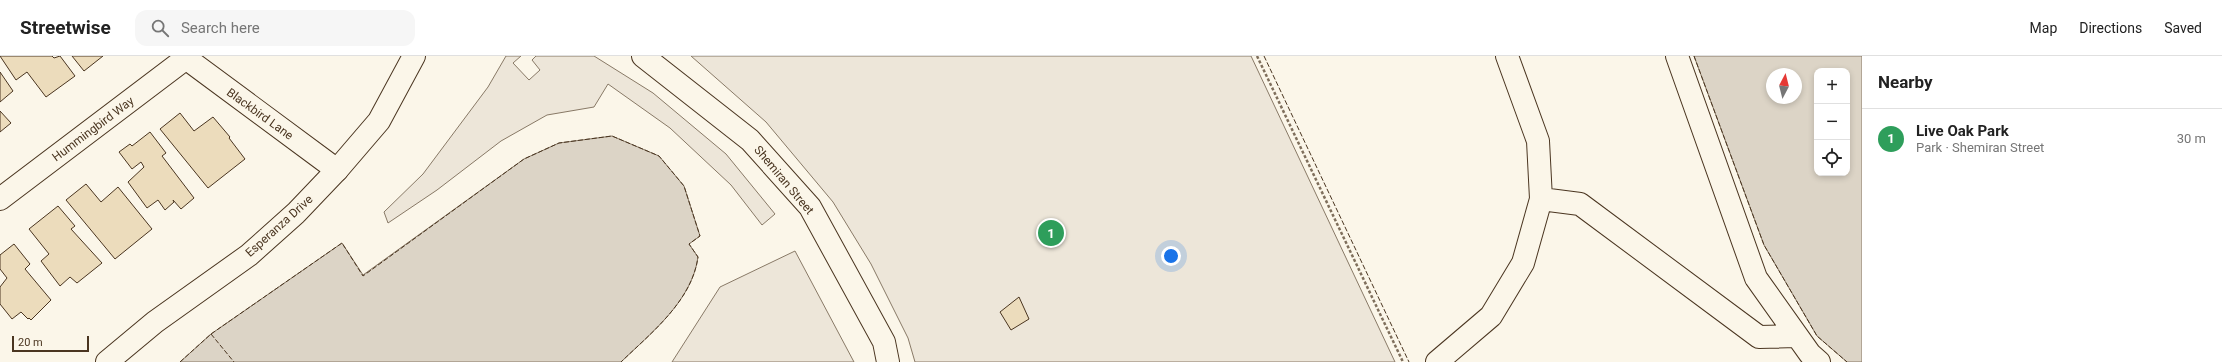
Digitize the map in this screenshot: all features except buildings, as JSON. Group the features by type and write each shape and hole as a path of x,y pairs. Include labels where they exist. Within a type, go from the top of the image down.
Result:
{"street":[{"name":"Esperanza Drive","path":"107,362 154,322 249,255 296,213 337,170 379,120 414,56"},
{"path":"1437,362 1491,316 1523,263 1541,199 1538,141 1507,56"},
{"path":"1677,56 1756,278 1810,354 1819,362"},
{"name":"Blackbird Lane","path":"184,57 337,170"},
{"name":"Hummingbird Way","path":"0,199 184,57"},
{"name":"Shemiran Street","path":"648,58 750,140 810,207 884,342 888,362"},
{"path":"1541,199 1580,204 1759,337 1797,336"}],"path":[{"path":"1257,56 1403,362"}],"shaded area":[{"path":"506,56 521,56 513,63 529,80 540,70 532,60 536,56 594,56 653,93 726,154 775,214 762,225 731,185 670,128 608,84 594,107 547,115 501,141 437,190 388,223 384,212 423,174 488,87"},
{"path":"691,56 1251,56 1395,362 915,362 908,338 871,264 833,202 766,122"},
{"path":"1694,56 1862,56 1862,362 1847,362 1817,336 1764,245"},
{"path":"612,136 659,156 684,186 700,236 689,244 698,257 688,288 679,302 657,328 621,362 180,362 211,334 342,243 363,275 524,159 559,143"},
{"path":"795,251 854,362 672,362 720,287"}],"fence":[{"path":"1264,56 1409,362"},
{"path":"1694,56 1764,245 1817,336 1847,362"},
{"path":"180,362 211,334 342,243 363,276 524,159 559,143 612,136 659,156 684,186 700,236 689,244 698,257 688,288 679,302 657,328 621,362"},
{"path":"211,334 234,362"}],"place":[{"name":"Live Oak Park","path":"1051,233"}]}
